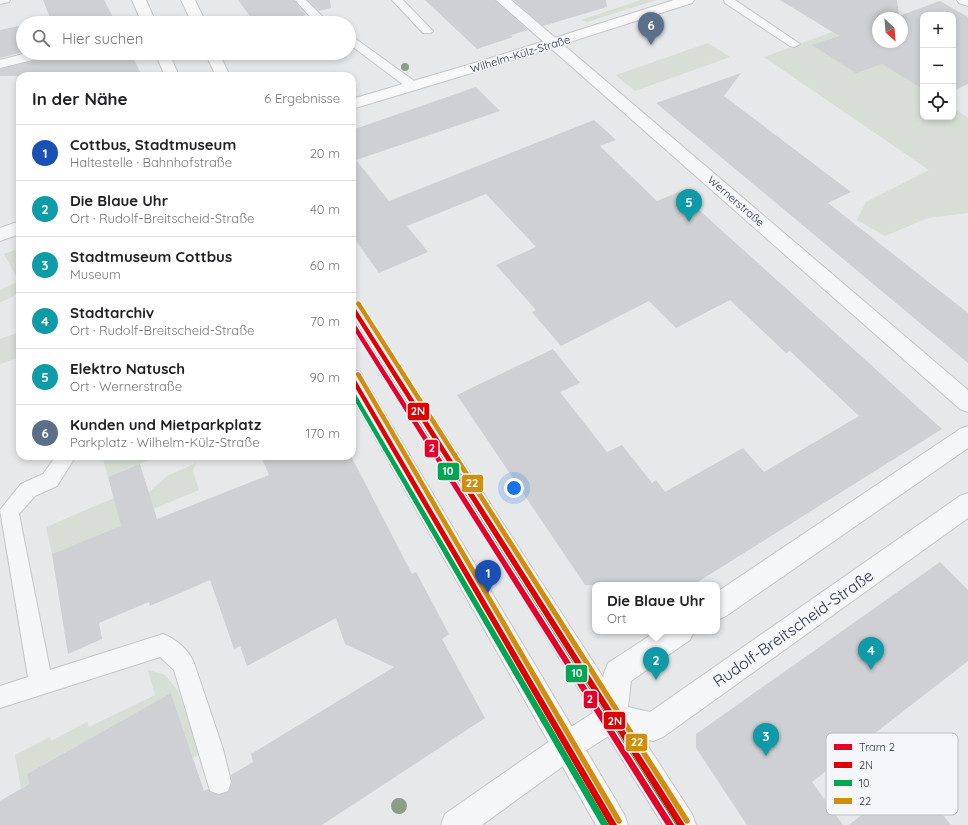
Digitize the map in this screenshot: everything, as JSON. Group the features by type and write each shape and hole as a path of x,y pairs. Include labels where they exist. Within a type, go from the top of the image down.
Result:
{"street":[{"path":"139,0 146,16"},
{"path":"188,0 196,16"},
{"name":"Wernerstraße","path":"502,0 554,43 968,403"},
{"name":"Wilhelm-Külz-Straße","path":"356,103 554,43 687,0"},
{"path":"964,0 968,2"},
{"path":"0,64 16,60"},
{"path":"165,60 170,72"},
{"path":"215,60 221,72"},
{"path":"0,235 16,228"},
{"path":"356,313 681,825"},
{"path":"356,385 613,825"},
{"path":"720,605 968,436"},
{"name":"Rudolf-Breitscheid-Straße","path":"612,718 653,727 968,504"},
{"path":"612,718 618,673 676,634"},
{"path":"456,825 567,746 612,718"}],"lane":[{"path":"0,1 5,0"},
{"path":"300,0 314,16"},
{"path":"397,0 427,31"},
{"path":"729,1 794,44"},
{"path":"356,47 360,51 413,86"},
{"path":"41,684 9,512 28,490 50,480 64,460"},
{"path":"0,697 163,645 183,663 211,749 219,782"}],"shaded area":[{"path":"641,0 656,0 587,22 581,20"},
{"path":"832,32 920,87 920,120 956,120 956,110 968,118 968,213 928,218 885,236 857,220 866,202 929,170 764,57"},
{"path":"708,43 730,57 635,91 616,75"},
{"path":"15,250 16,276 4,254"},
{"path":"16,282 16,294 0,302 0,290"},
{"path":"16,333 16,358 0,364 0,339"},
{"path":"103,460 149,460 108,477"},
{"path":"196,463 193,471 199,490 139,515 136,504 167,476"},
{"path":"114,498 122,526 52,554 46,527"},
{"path":"148,670 165,675 178,691 200,754 193,758 171,693 27,774 29,784 21,788 15,755 50,737 51,741 87,722 89,727 155,695"}],"building":[{"path":"43,0 104,0 112,16 49,16"},
{"path":"238,0 294,0 306,15 302,16 250,16"},
{"path":"308,0 330,0 331,8 319,11"},
{"path":"425,0 495,0 528,30 511,35 513,37 477,49"},
{"path":"513,0 606,0 607,7 543,26"},
{"path":"780,0 897,0 898,12 872,12 872,48 908,48 908,13 940,1 968,17 968,84 956,90 956,12 920,12 920,87 882,64 856,73 812,45 839,36"},
{"path":"16,27 16,54 0,58 0,30"},
{"path":"37,60 134,60 140,72 16,72 16,76 0,76 0,69"},
{"path":"741,73 724,96 851,192 828,203 968,313 968,363 656,103"},
{"path":"476,87 500,111 356,160 356,129"},
{"path":"594,120 616,140 600,146 657,201 679,192 942,429 698,582 592,582 592,585 585,585 457,395 553,349 580,383 560,392 607,452 622,445 652,483 656,480 665,492 743,448 764,472 859,416 790,351 786,353 730,300 676,328 649,301 561,346 532,312 536,310 496,265 536,247 486,194 407,226 428,252 379,273 356,241 356,160 389,201"},
{"path":"263,460 353,460 412,574 416,572 449,634 442,639 485,718 322,825 0,825 0,801 29,784 27,774 171,693 204,791 208,789 210,792 219,795 229,791 232,782 231,775 253,762 251,754 394,667 345,644 336,618 247,666 240,646 234,649 210,580 150,606 149,602 99,623 102,639 68,654 52,554 121,526 108,477 140,464 157,519 269,475"},
{"path":"940,562 968,590 968,661 875,733 826,733 826,771 812,782 826,801 826,815 836,815 843,825 747,825 696,748 696,734"},
{"path":"861,815 943,815 951,825 849,825"}],"tram line":[{"name":"2","path":"356,329 670,825"}],"transit line":[{"name":"22","path":"358,303 687,821"},
{"name":"2N","path":"356,313 681,825"},
{"name":"10","path":"356,326 673,825"},
{"name":"22","path":"358,374 619,821"},
{"name":"2N","path":"356,385 613,825"},
{"name":"10","path":"356,399 605,825"}],"place":[{"name":"Kunden und Mietparkplatz","path":"651,45"},
{"name":"Elektro Natusch","path":"689,222"},
{"name":"Cottbus, Stadtmuseum","path":"488,593"},
{"name":"Stadtarchiv","path":"871,670"},
{"name":"Die Blaue Uhr","path":"656,680"},
{"name":"Stadtmuseum Cottbus","path":"766,756"}]}
